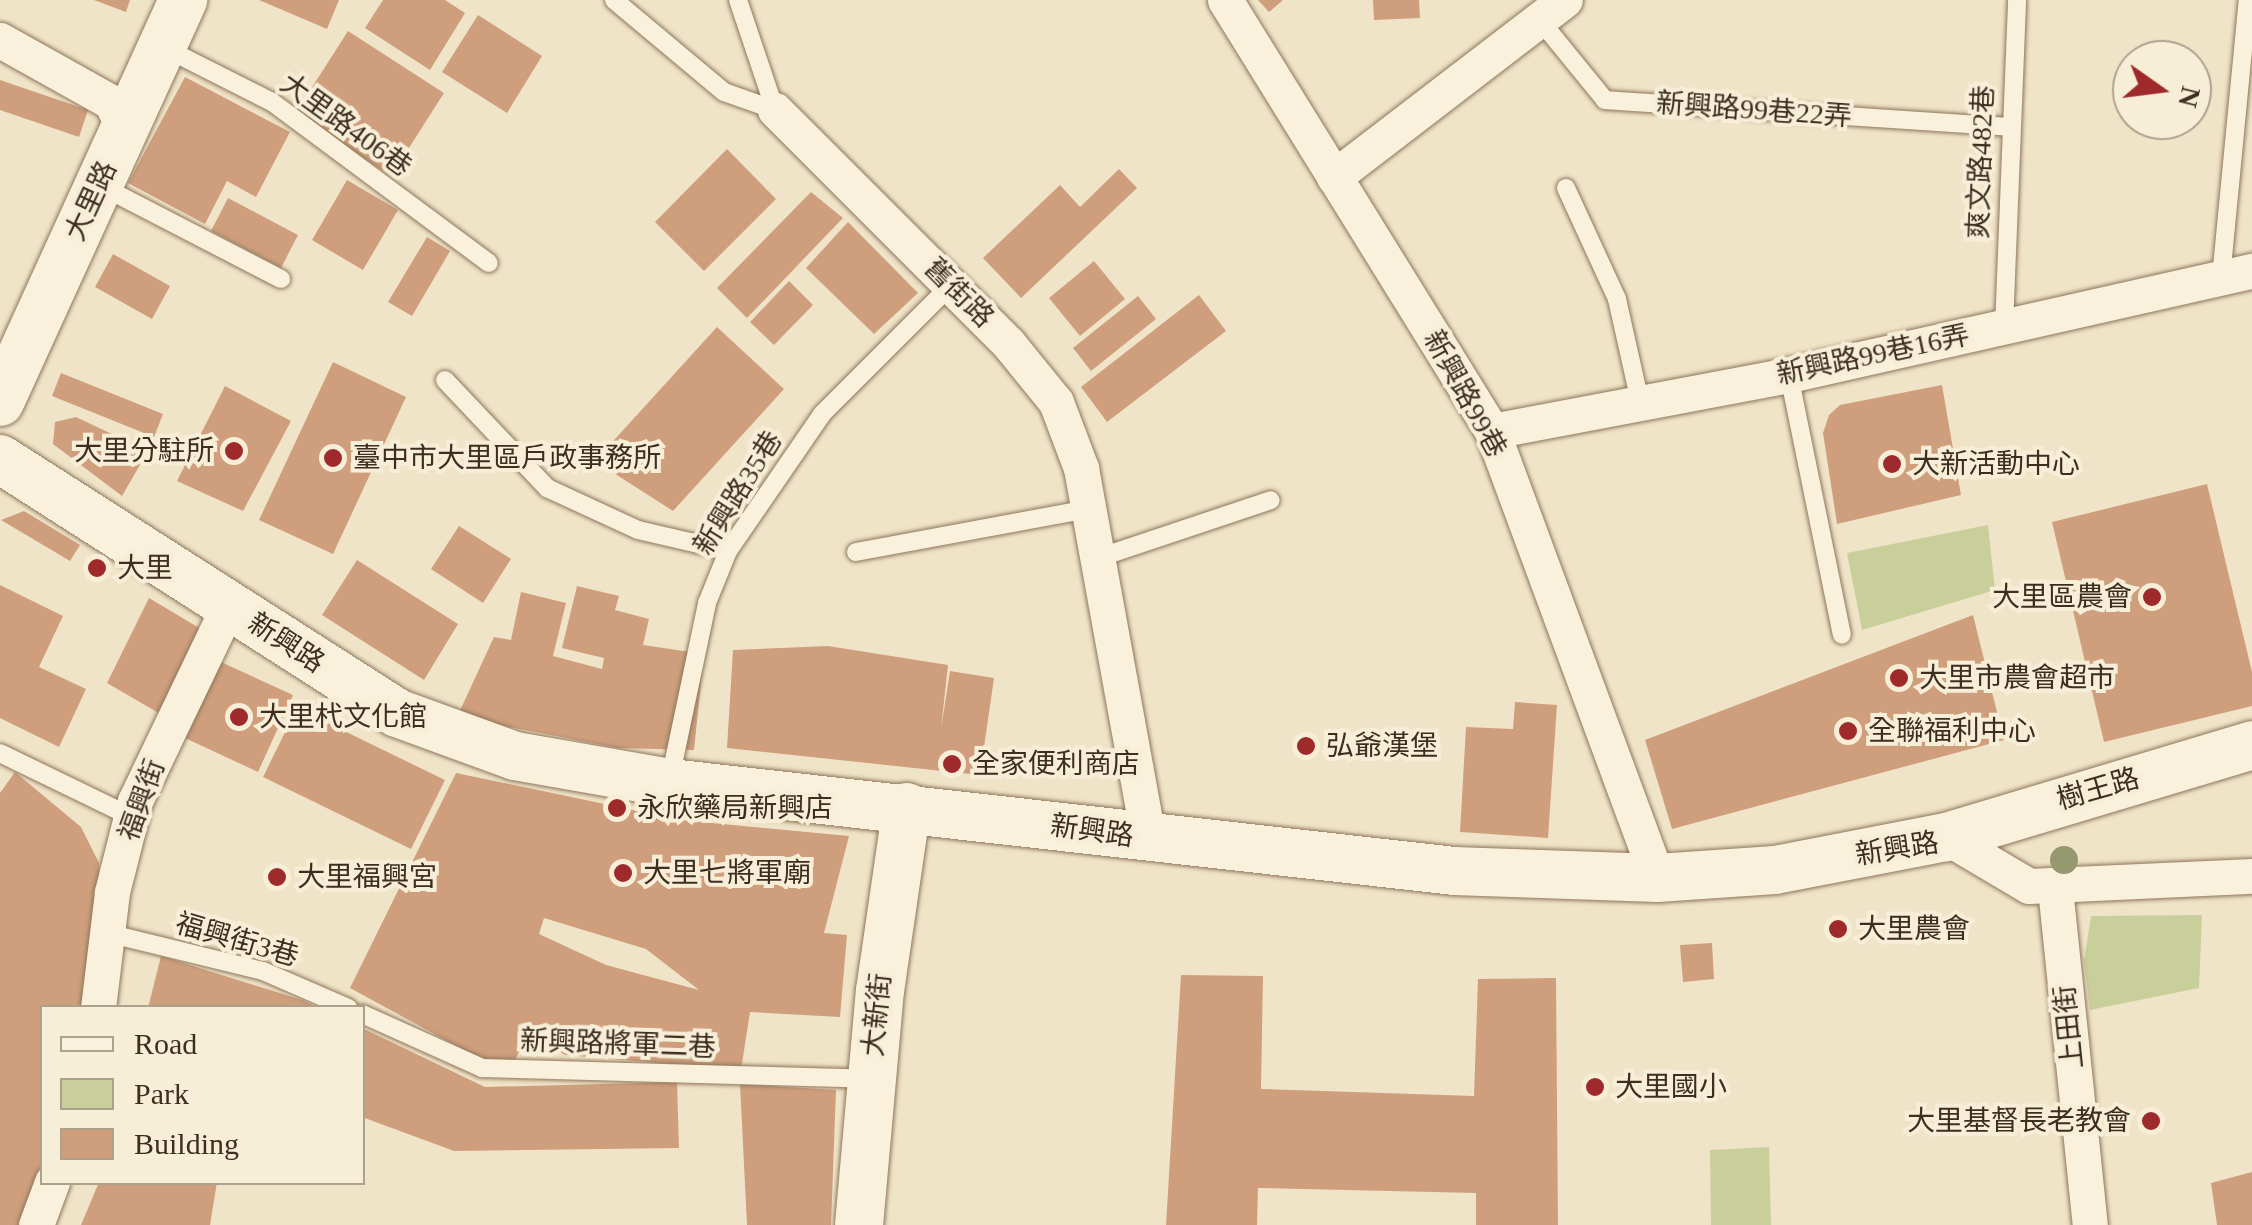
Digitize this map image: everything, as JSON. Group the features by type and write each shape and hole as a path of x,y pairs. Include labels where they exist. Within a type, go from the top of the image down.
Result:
{"street":[{"name":"大里路","path":"0,402 17,344 100,185 183,0"},
{"name":"新興路99巷","path":"1225,0 1492,431 1657,878"},
{"name":"新興路99巷22弄","path":"1334,176 1552,9"},
{"path":"0,40 111,102 124,129"},
{"name":"舊街路","path":"775,110 951,285 1056,402 1089,509 1148,838"},
{"name":"新興路99巷16弄","path":"1492,431 1789,374 2237,274"},
{"name":"新興路","path":"0,458 373,700 443,734 514,756 670,783 1454,871 1657,878 1774,870 1946,837 2012,879 2055,888 2252,876"},
{"name":"福興街","path":"98,1005 107,933 132,817 228,605"},
{"name":"樹王路","path":"1946,837 2252,745"},
{"name":"大新街","path":"860,1225 870,1079 907,807"},
{"name":"上田街","path":"2055,888 2090,1225"},
{"path":"36,1225 51,1185"}],"lane":[{"name":"舊街路","path":"614,0 724,92 775,110"},
{"name":"舊街路","path":"738,0 775,110"},
{"name":"爽文路482巷","path":"2004,327 2008,128 2016,0"},
{"path":"2237,274 2248,0"},
{"name":"新興路99巷22弄","path":"1552,9 1605,100 2008,128"},
{"name":"大里路406巷","path":"162,47 272,102 489,263"},
{"path":"100,185 281,280"},
{"path":"1566,188 1617,298 1640,402"},
{"name":"新興路35巷","path":"670,783 707,603 728,551 822,414 951,285"},
{"path":"1789,374 1842,635"},
{"path":"445,380 547,488 638,530 728,551"},
{"path":"1098,558 1271,500"},
{"path":"856,552 1089,509"},
{"path":"0,753 132,817"},
{"name":"福興街3巷","path":"107,933 263,971 341,1005"},
{"name":"新興路將軍二巷","path":"368,1016 482,1068 870,1079"}],"green space":[{"path":"1988,525 1995,590 1862,630 1847,553"},
{"path":"2202,915 2199,988 2090,1010 2084,961 2091,916"},
{"path":"1769,1147 1771,1225 1711,1225 1710,1150"}],"building":[{"path":"94,0 130,0 126,12"},
{"path":"259,0 339,0 327,29"},
{"path":"383,0 445,0 465,13 430,70 365,28"},
{"path":"1258,0 1283,0 1269,12"},
{"path":"1373,0 1419,0 1420,18 1374,20"},
{"path":"478,15 542,56 507,113 442,72"},
{"path":"348,31 444,93 391,176 295,114"},
{"path":"185,77 290,132 256,197 227,181 205,224 128,183"},
{"path":"0,80 88,110 79,137 0,110"},
{"path":"727,149 776,199 704,271 655,222"},
{"path":"1119,169 1137,188 1021,298 983,258 1060,185 1080,207"},
{"path":"347,180 398,210 363,270 312,240"},
{"path":"811,192 843,218 747,318 717,288"},
{"path":"228,198 298,235 281,268 211,231"},
{"path":"848,222 918,293 874,334 806,268"},
{"path":"427,237 450,251 412,316 388,302"},
{"path":"113,254 170,286 152,319 95,287"},
{"path":"1094,261 1125,299 1080,336 1049,298"},
{"path":"789,281 813,305 774,345 750,322"},
{"path":"1199,295 1226,331 1107,422 1081,387"},
{"path":"1138,296 1156,319 1091,371 1073,348"},
{"path":"717,327 784,389 673,511 595,461"},
{"name":"臺中市大里區戶政事務所","path":"333,362 406,397 333,554 259,520"},
{"path":"61,373 163,414 154,437 52,396"},
{"name":"大新活動中心","path":"1942,385 1961,495 1837,524 1823,433 1829,415 1840,405"},
{"name":"大里分駐所","path":"225,386 291,421 243,511 177,481"},
{"path":"76,417 148,451 122,496 53,444 55,422"},
{"name":"大里區農會","path":"2207,484 2252,672 2252,706 2104,742 2052,522"},
{"path":"24,511 80,545 70,561 1,520"},
{"path":"459,526 511,559 483,603 431,569"},
{"path":"357,560 458,624 424,680 322,615"},
{"path":"0,585 63,616 39,667 86,689 59,747 0,718"},
{"path":"577,586 619,596 615,610 649,619 643,645 704,654 694,750 618,748 457,717 494,637 511,640 521,592 566,603 553,656 602,669 604,658 562,648"},
{"path":"149,598 201,629 162,715 107,683"},
{"name":"大里市農會超市","path":"1973,615 2004,740 1672,829 1645,740"},
{"path":"828,646 948,665 941,729 950,671 994,678 980,775 727,748 733,650"},
{"name":"大里杙文化館","path":"221,662 293,695 258,772 185,738"},
{"path":"1515,702 1557,705 1548,838 1460,832 1466,727 1513,729"},
{"path":"297,708 445,780 411,849 263,777"},
{"path":"15,772 81,827 99,863 100,918 90,1005 40,1005 40,1181 26,1225 0,1225 0,793"},
{"path":"456,773 681,820 849,836 824,933 847,935 840,1017 750,1012 741,1070 565,1055 529,1032 515,1060 484,1061 350,988","holes":["544,918 646,949 699,990 606,965 539,934"]},
{"path":"1712,943 1714,979 1683,982 1680,945"},
{"path":"161,956 313,1005 149,1005"},
{"path":"1181,975 1263,976 1261,1089 1474,1096 1478,979 1556,978 1558,1225 1476,1225 1476,1193 1258,1188 1257,1225 1166,1225"},
{"path":"365,1029 485,1087 677,1082 679,1148 454,1151 365,1118"},
{"path":"740,1084 836,1090 831,1225 747,1225"},
{"path":"2252,1172 2252,1225 2217,1225 2211,1183"},
{"path":"98,1185 217,1185 210,1225 81,1225"}],"place":[{"name":"大里分駐所","path":"234,451"},
{"name":"臺中市大里區戶政事務所","path":"333,458"},
{"name":"大新活動中心","path":"1892,464"},
{"name":"大里","path":"97,568"},
{"name":"大里區農會","path":"2152,597"},
{"name":"大里市農會超市","path":"1899,678"},
{"name":"大里杙文化館","path":"239,717"},
{"name":"全聯福利中心","path":"1848,731"},
{"name":"弘爺漢堡","path":"1306,746"},
{"name":"全家便利商店","path":"952,764"},
{"name":"永欣藥局新興店","path":"617,808"},
{"name":"大里七將軍廟","path":"623,873"},
{"name":"大里福興宮","path":"277,877"},
{"name":"大里農會","path":"1838,929"},
{"name":"大里國小","path":"1595,1087"},
{"name":"大里基督長老教會","path":"2151,1121"}]}
